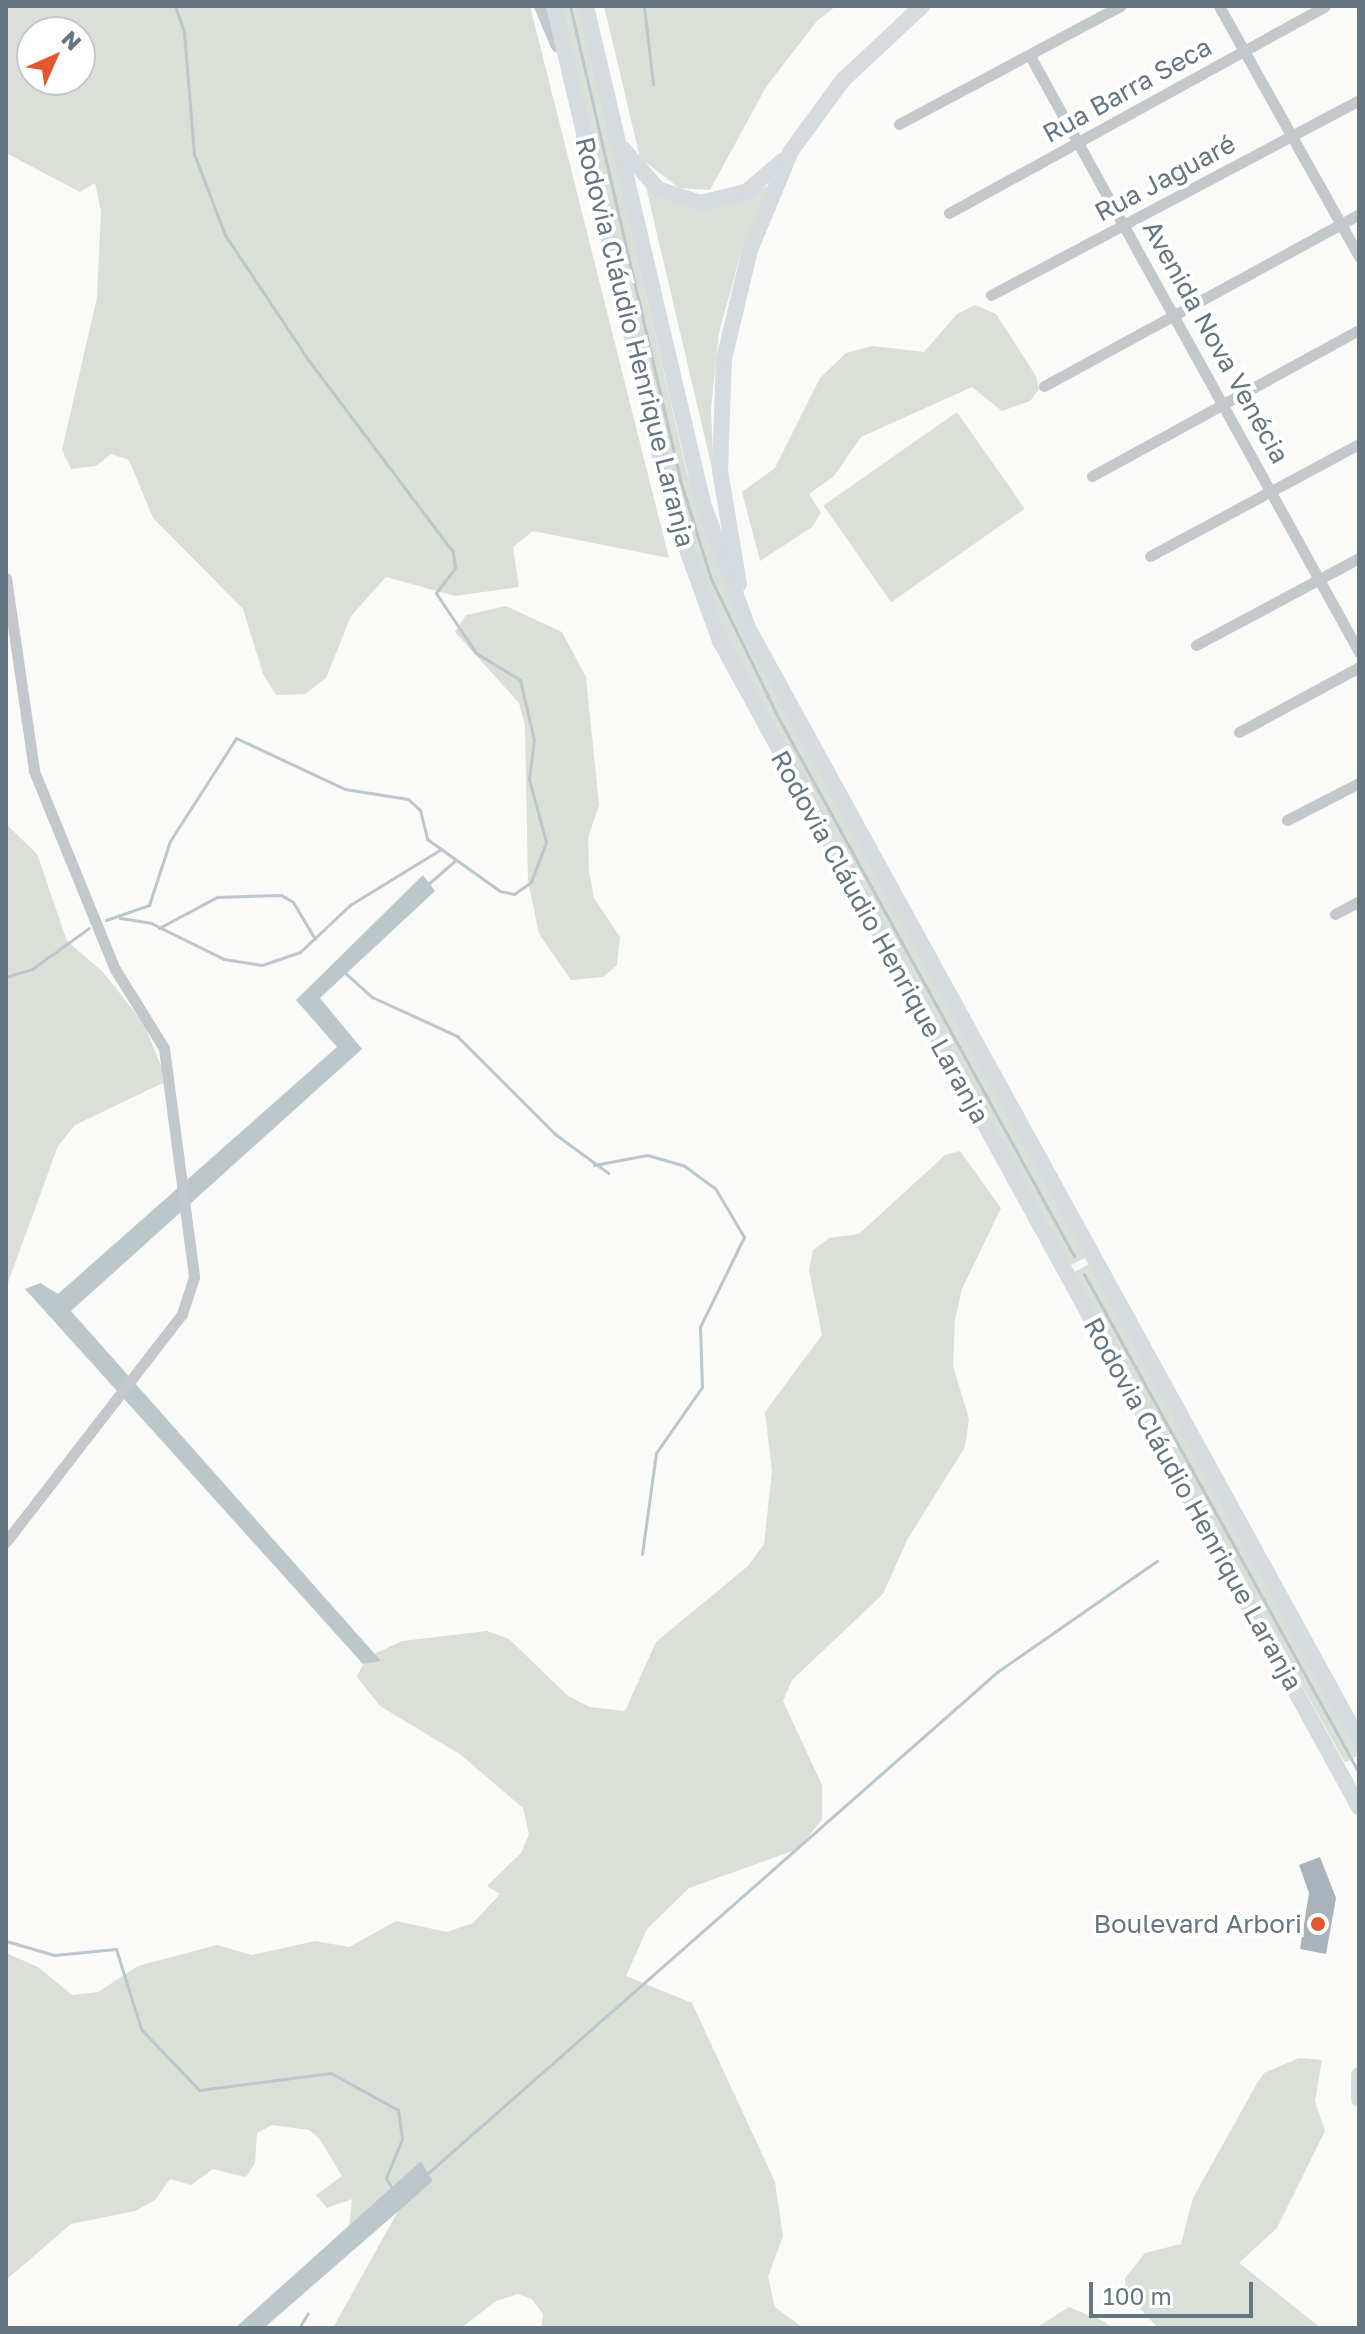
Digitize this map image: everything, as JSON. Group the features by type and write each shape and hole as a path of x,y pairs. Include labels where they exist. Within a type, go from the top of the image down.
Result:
{"main road":[{"name":"Rodovia Cláudio Henrique Laranja","path":"554,6 673,511 720,641 1359,1807"},
{"name":"Rodovia Cláudio Henrique Laranja","path":"586,6 703,503 735,597 779,687 1359,1740"},
{"path":"617,138 650,183 700,203 746,192 791,151 843,80 922,6"},
{"path":"779,687 732,555 719,415 741,277 791,151"},
{"path":"1359,2075 1359,2099"}],"street":[{"path":"541,6 569,72"},
{"path":"899,124 1120,6"},
{"path":"1219,6 1359,257"},
{"name":"Rua Barra Seca","path":"949,213 1325,6"},
{"name":"Avenida Nova Venécia","path":"1030,56 1226,404 1359,652"},
{"name":"Rua Jaguaré","path":"991,295 1359,100"},
{"path":"1044,386 1176,317 1359,214"},
{"path":"1092,476 1359,330"},
{"path":"1150,556 1359,444"},
{"path":"1196,645 1359,558"},
{"path":"6,578 34,771 115,969 159,1037 172,1089 191,1221 192,1291 138,1371 6,1542"},
{"path":"1239,732 1359,667"},
{"path":"1287,820 1359,783"},
{"path":"1335,914 1359,901"}],"shaded area":[{"path":"6,6 530,6 669,558 533,531 513,547 519,587 455,596 386,577 351,616 326,678 305,694 276,695 263,674 243,609 153,518 129,460 111,454 96,466 71,469 62,450 97,297 101,211 95,183 80,192 6,153"},
{"path":"560,6 579,6 687,473 730,600 1085,1258 1069,1266 726,638 688,543"},
{"path":"604,6 836,6 817,21 766,87 710,190 679,188 640,158"},
{"path":"770,185 740,256 719,333 711,408 714,477 646,187 714,208"},
{"path":"975,305 996,314 1036,376 1039,389 1030,401 1002,411 972,387 861,437 834,476 809,494 821,513 812,527 760,561 742,492 775,468 820,378 846,353 873,346 924,352 957,314"},
{"path":"957,412 1025,509 891,602 823,505"},
{"path":"506,606 562,632 586,677 599,805 588,838 589,871 594,898 620,937 617,965 603,977 571,980 539,934 528,881 525,725 519,703 455,632 466,615"},
{"path":"6,824 37,854 67,941 103,972 144,1024 167,1081 75,1125 58,1146 6,1288"},
{"path":"423,875 435,891 320,998 362,1049 71,1311 381,1661 363,1664 25,1289 40,1283 58,1294 337,1047 296,1000"},
{"path":"960,1151 1001,1208 962,1289 955,1319 953,1366 969,1419 965,1447 907,1540 883,1594 792,1680 783,1701 822,1785 822,1820 798,1849 689,1888 647,1929 626,1976 692,2003 775,2182 783,2236 768,2277 775,2307 803,2328 541,2328 543,2314 532,2299 518,2294 496,2301 461,2328 333,2328 398,2211 433,2181 421,2161 349,2228 352,2199 327,2208 316,2195 342,2176 319,2138 309,2130 272,2125 257,2133 255,2163 246,2177 213,2169 191,2185 170,2179 155,2200 135,2211 71,2224 6,2280 6,1953 38,1967 72,1995 98,1992 138,1966 217,1945 252,1955 315,1941 349,1947 396,1921 447,1932 473,1923 500,1894 487,1886 521,1853 529,1834 523,1808 461,1755 380,1706 357,1677 363,1664 380,1661 374,1654 402,1641 487,1631 509,1639 568,1696 590,1707 625,1711 656,1642 748,1566 764,1544 772,1471 765,1412 822,1335 809,1270 813,1250 829,1238 859,1234 945,1155"},
{"path":"1089,1264 1359,1751 1359,1755 1345,1763 1073,1273"},
{"path":"1299,2058 1322,2060 1315,2101 1325,2131 1277,2228 1239,2263 1321,2328 1158,2328 1126,2293 1125,2278 1145,2253 1181,2244 1193,2198 1256,2085 1264,2073"},
{"path":"421,2161 433,2181 264,2328 235,2328"},
{"path":"1069,2307 1105,2322 1112,2328 1036,2328"}],"building":[{"name":"Boulevard Arbori","path":"1320,1857 1336,1898 1326,1954 1300,1949 1309,1893 1299,1865"}],"waterway":[{"path":"106,920 149,905 170,841 236,738 345,789 408,799 420,810 427,839 500,891 514,894 531,882 546,842 529,779 534,740 520,680 476,653 436,593 455,568 453,552 307,358 225,235 194,154 184,32 175,6"},
{"path":"570,6 680,480 711,579 779,719 1074,1256"},
{"path":"644,6 653,84"},
{"path":"120,918 151,923 224,959 262,965 300,952 350,905 441,849"},
{"path":"427,885 455,861"},
{"path":"159,928 217,897 281,895 293,902 315,939"},
{"path":"6,977 32,969 89,928"},
{"path":"343,971 372,997 457,1036 555,1134 608,1173"},
{"path":"594,1165 647,1155 683,1165 715,1188 744,1237 700,1327 702,1387 656,1453 642,1554"},
{"path":"1084,1274 1359,1773"},
{"path":"428,2173 997,1672 1157,1561"},
{"path":"6,1941 54,1955 116,1949 141,2029 199,2090 331,2073 398,2110 402,2139 386,2178 394,2192"},
{"path":"299,2328 308,2313"}],"place":[{"name":"Boulevard Arbori","path":"1318,1924"}]}
